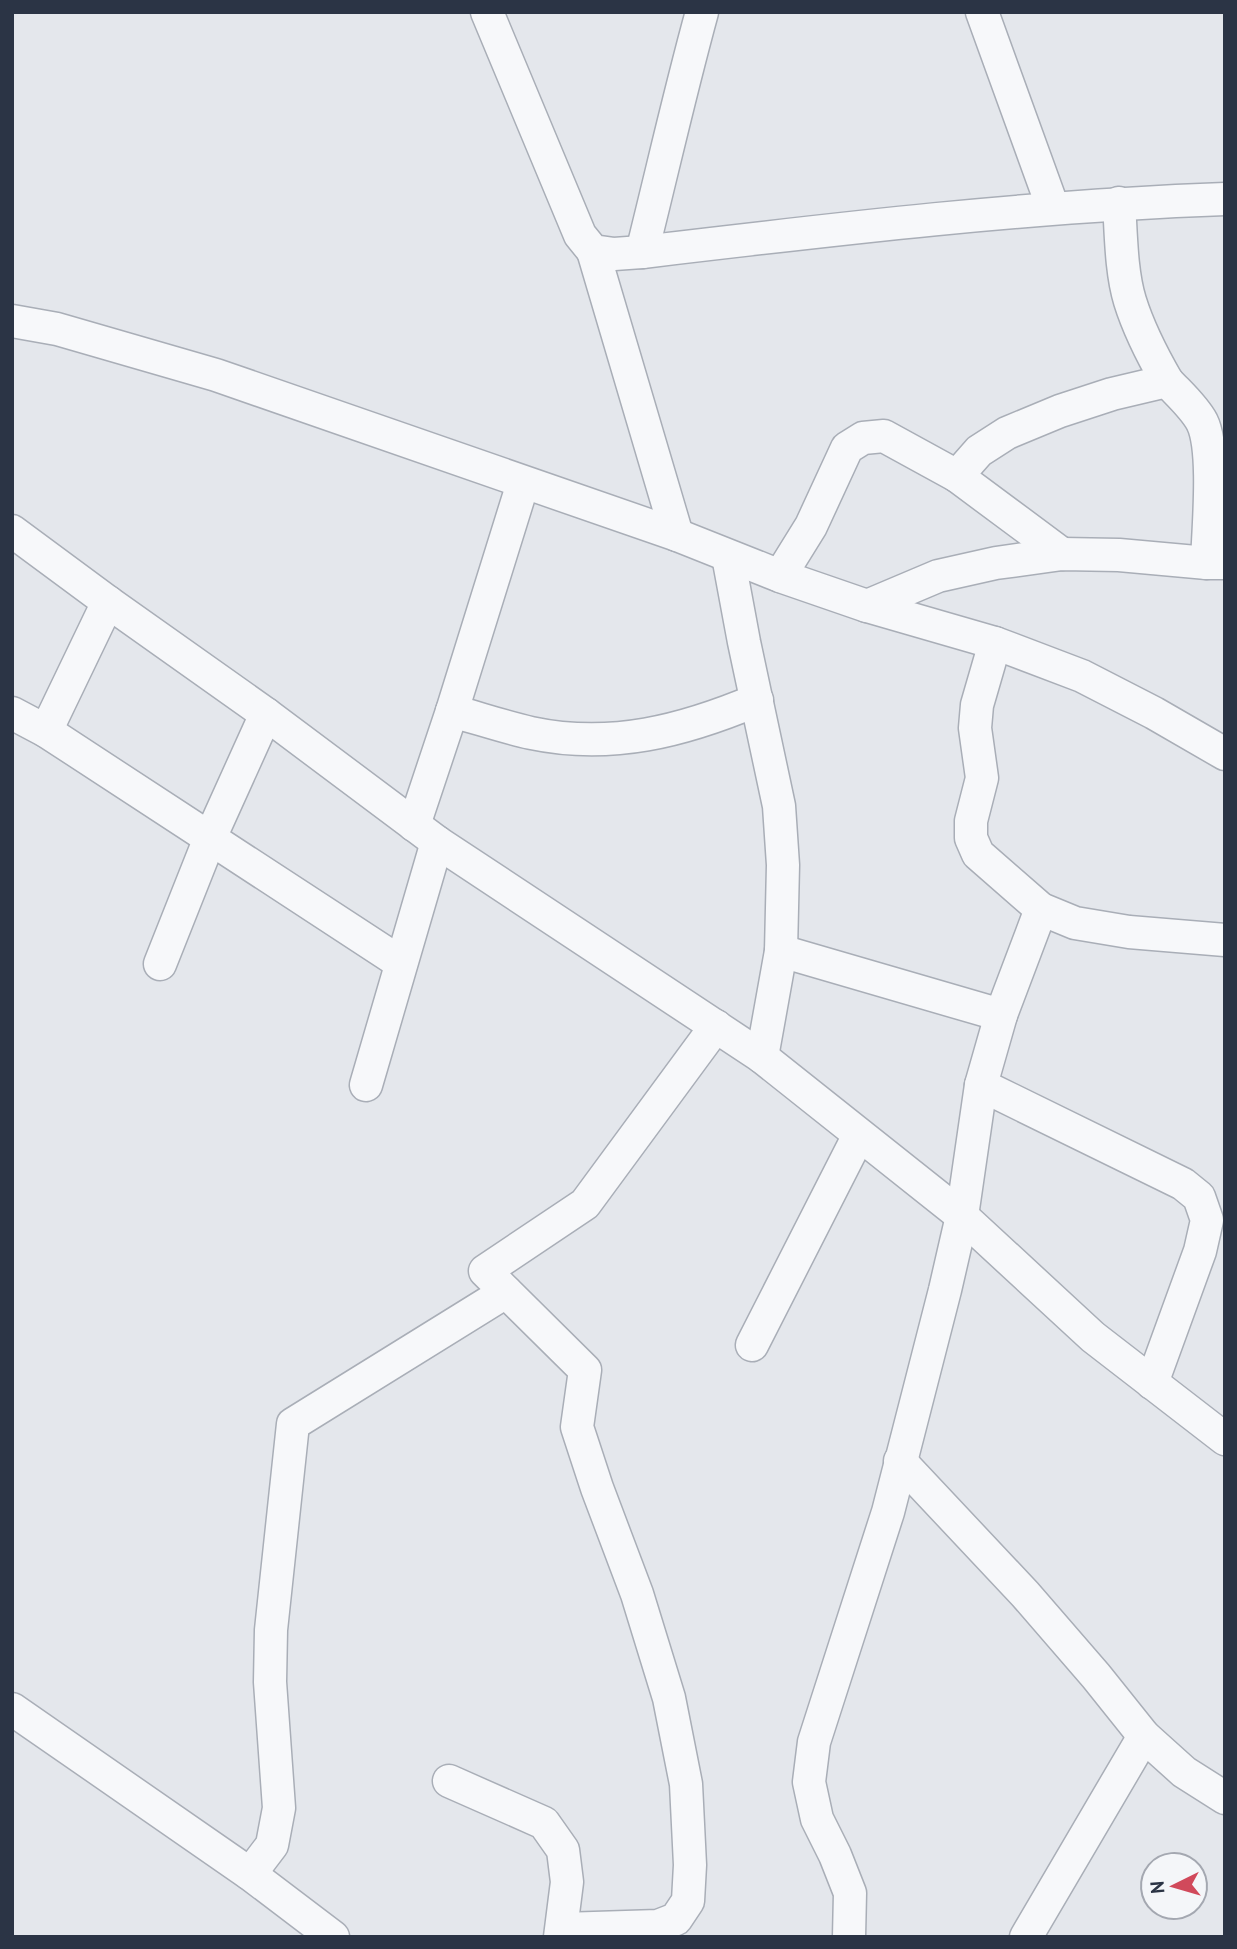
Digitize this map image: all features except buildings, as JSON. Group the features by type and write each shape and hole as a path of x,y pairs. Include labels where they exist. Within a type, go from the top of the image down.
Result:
{"street":[{"path":"486,12 580,235 593,251 677,535"},
{"path":"642,252 702,12"},
{"path":"982,12 1053,208"},
{"path":"593,251 614,254 642,252 839,228 1053,208 1225,199"},
{"path":"867,606 938,576 996,563 1062,554 1119,555 1216,563 1209,447 1203,423 1167,381 1144,340 1129,298 1121,244 1119,203"},
{"path":"12,321 57,329 216,375 677,535 780,576 867,606 995,643 1082,676 1225,754"},
{"path":"957,476 979,452 1007,433 1060,411 1112,394 1167,381"},
{"path":"780,576 811,526 847,448 863,438 884,436 957,476 1062,554"},
{"path":"366,1085 401,963 452,711 523,482"},
{"path":"12,531 426,833 762,1057 962,1216 1093,1337 1225,1439"},
{"path":"728,556 779,806 783,865 781,951 762,1057"},
{"path":"47,731 108,602"},
{"path":"995,643 977,705 975,728 982,778 971,821 971,838 978,854 1041,909 1075,923 1129,932 1225,940"},
{"path":"452,711 532,733 588,740 634,738 685,727 723,715 757,700"},
{"path":"12,713 47,731 401,963"},
{"path":"160,964 210,838 266,714"},
{"path":"849,1937 850,1893 817,1819 809,1782 814,1742 888,1512 945,1290 962,1216 981,1085 1002,1015 1041,909"},
{"path":"781,951 1002,1015"},
{"path":"449,1781 544,1823 564,1850 567,1882 561,1933 658,1926 676,1919 688,1901 690,1865 686,1784 669,1698 637,1594 577,1427 585,1370 485,1271 584,1203 716,1026"},
{"path":"981,1085 1183,1184 1199,1197 1207,1220 1200,1251 1152,1383"},
{"path":"752,1345 859,1135"},
{"path":"250,1874 272,1845 279,1808 270,1682 271,1630 293,1424 506,1292"},
{"path":"900,1461 1025,1594 1144,1736 1184,1772 1225,1798"},
{"path":"12,1709 250,1874 332,1937"},
{"path":"1026,1937 1144,1736"}]}
